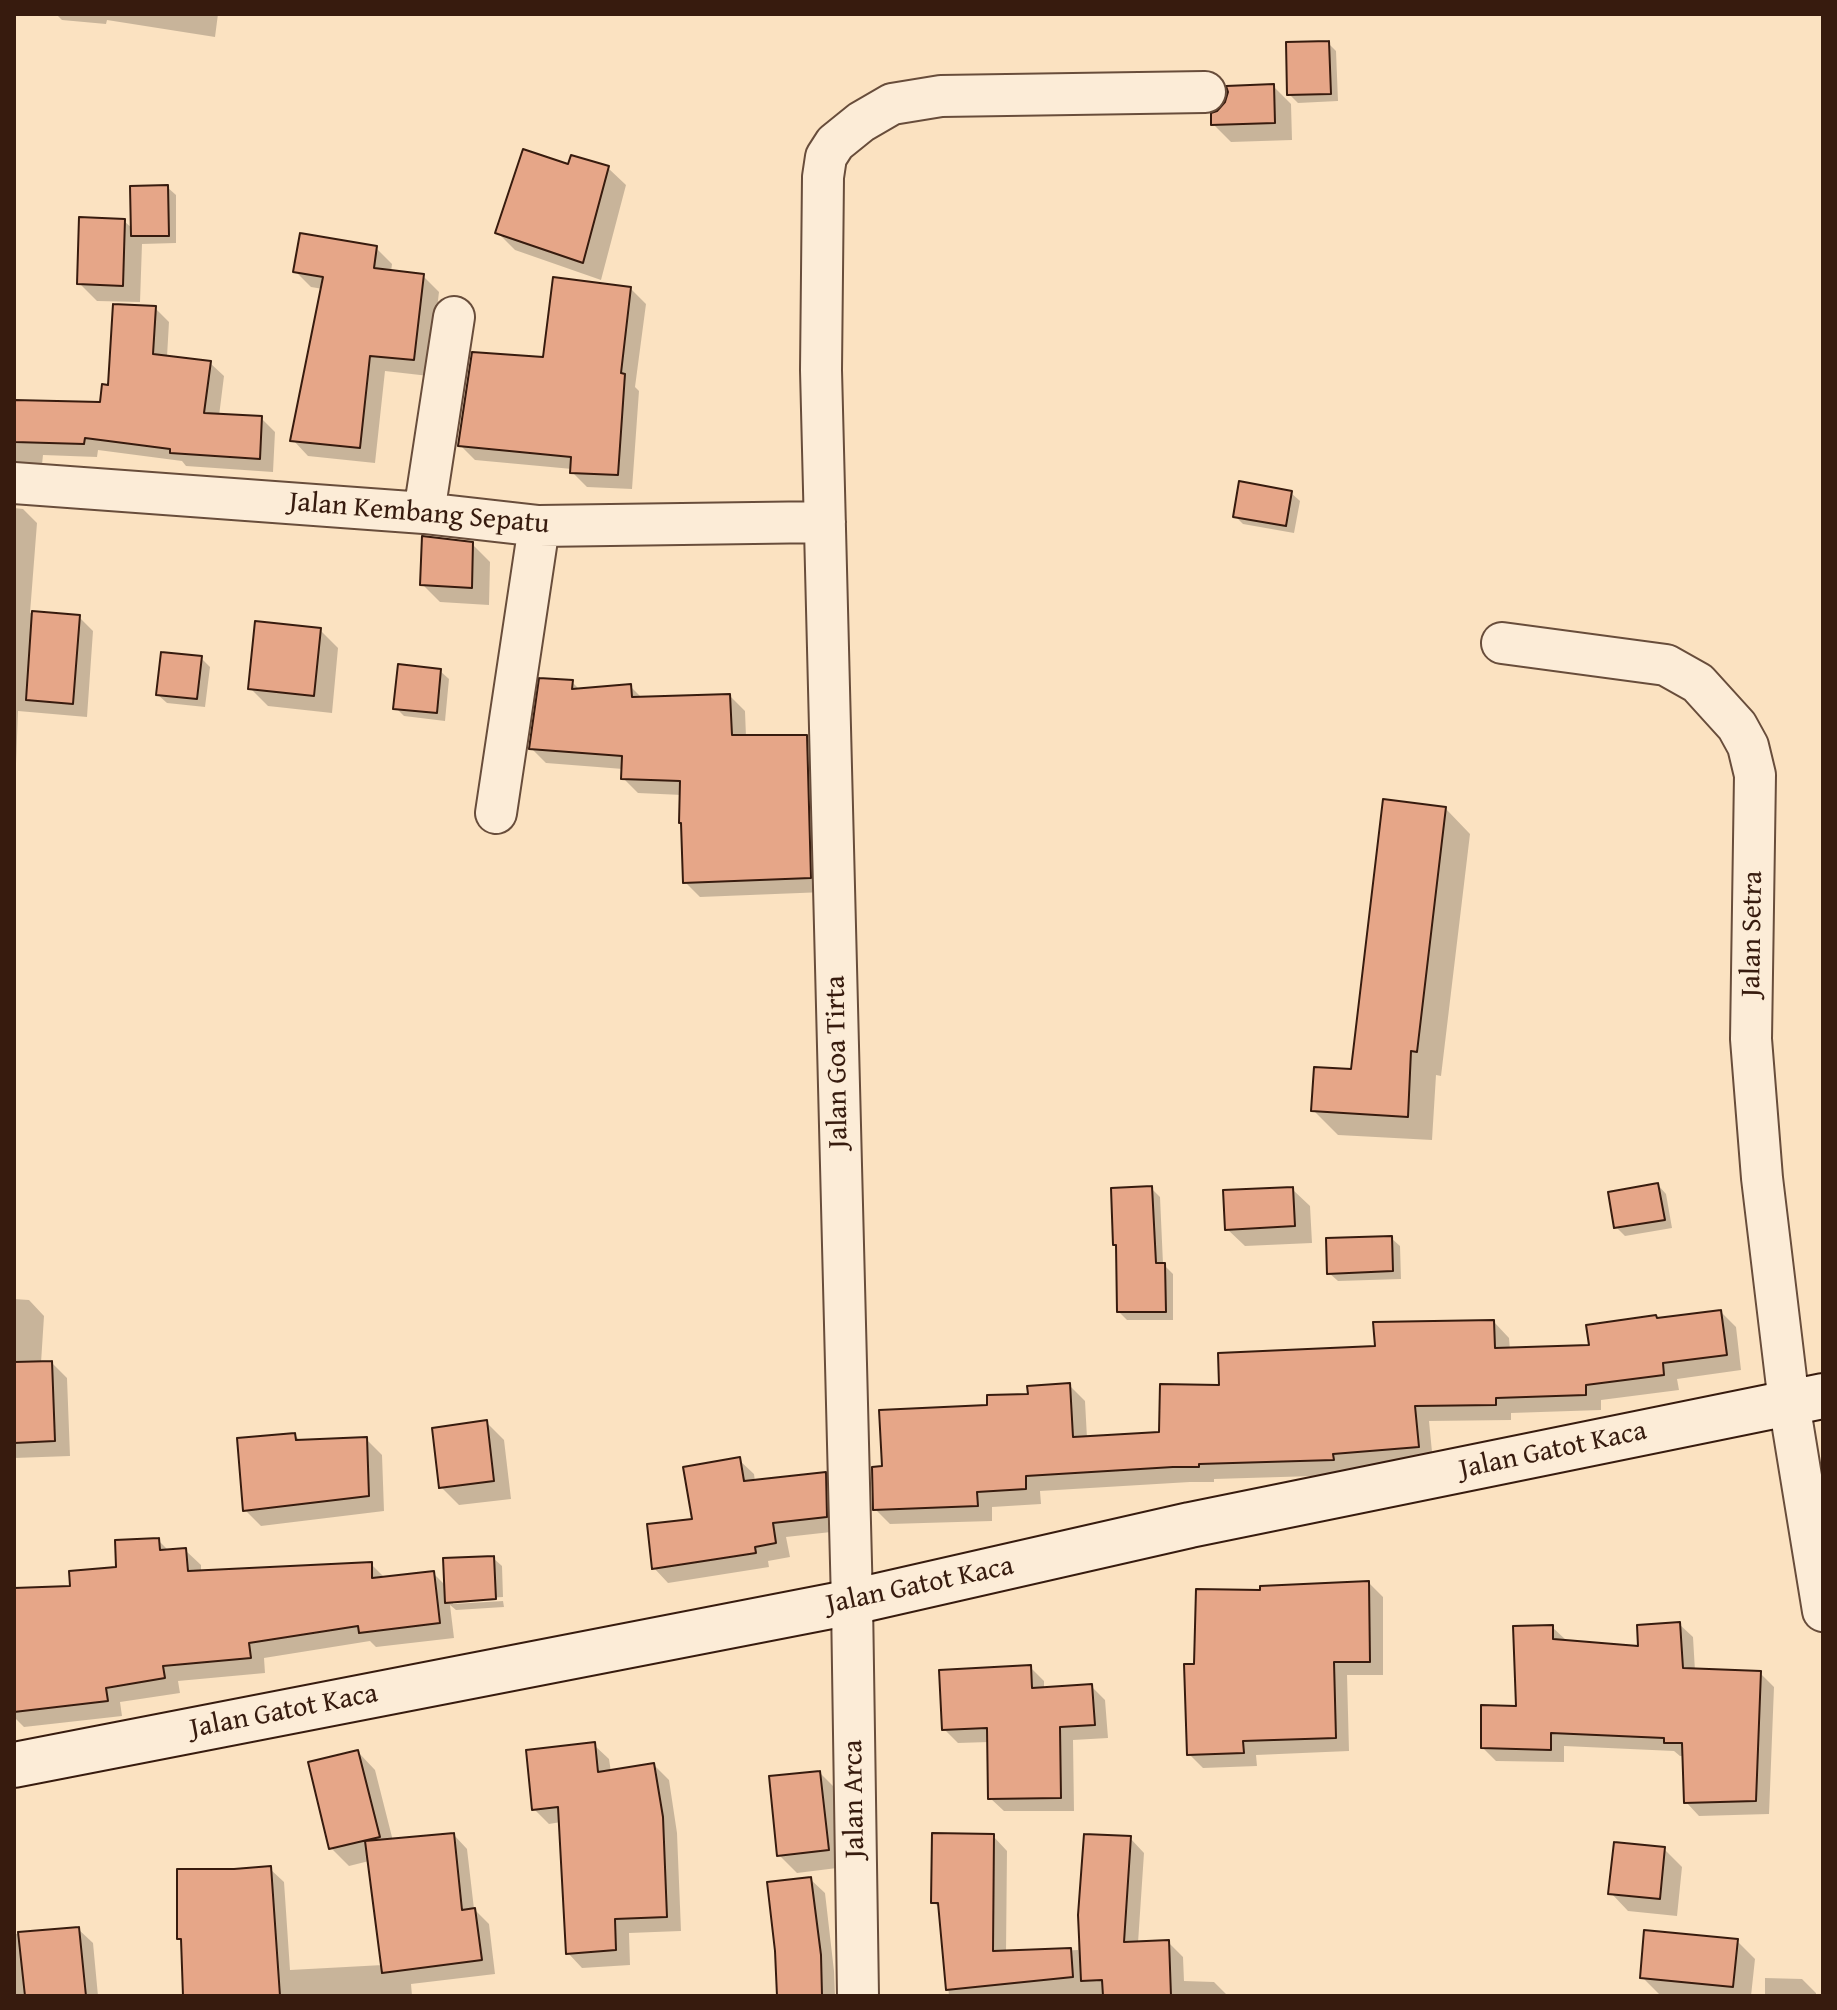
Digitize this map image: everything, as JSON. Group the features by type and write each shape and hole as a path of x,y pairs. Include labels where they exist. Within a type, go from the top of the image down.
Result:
{"main road":[{"name":"Jalan Gatot Kaca","path":"14,1765 852,1602 1190,1525 1806,1400"}],"street":[{"name":"Jalan Goa Tirta","path":"852,1602 821,370 823,177 826,157 835,143 861,122 892,104 941,96 1205,92"},
{"path":"424,513 454,317"},
{"name":"Jalan Kembang Sepatu","path":"14,483 424,513 539,526 825,522"},
{"path":"496,813 539,526"},
{"name":"Jalan Setra","path":"1502,643 1666,665 1698,683 1737,726 1748,746 1755,775 1751,1039 1762,1178 1806,1400 1823,1611"},
{"name":"Jalan Arca","path":"852,1602 858,1996"}],"building":[{"path":"1329,41 1331,94 1287,95 1286,42"},
{"path":"1274,84 1275,123 1211,125 1211,113 1225,102 1226,86"},
{"path":"523,149 568,164 571,155 609,166 583,263 495,233"},
{"path":"168,185 169,236 131,236 130,186"},
{"path":"79,217 125,219 123,286 77,284"},
{"path":"300,233 377,246 374,268 424,274 414,360 370,356 360,448 290,441 323,277 293,272"},
{"path":"553,277 631,287 621,373 625,374 618,475 570,473 571,457 458,446 472,352 543,357"},
{"path":"113,304 156,306 153,354 211,361 204,413 262,416 260,459 170,453 170,449 85,438 84,444 14,442 14,400 100,402 102,384 108,385"},
{"path":"1239,481 1292,491 1286,526 1233,517"},
{"path":"422,536 473,542 472,588 420,585"},
{"path":"32,611 80,615 73,704 26,700"},
{"path":"255,621 321,628 314,696 248,689"},
{"path":"161,652 202,656 197,699 156,695"},
{"path":"398,664 441,669 437,713 393,709"},
{"path":"539,678 573,680 572,689 631,684 632,697 730,694 732,735 807,735 811,878 683,883 680,781 621,779 622,756 529,749"},
{"path":"1383,799 1446,807 1417,1052 1411,1051 1408,1117 1311,1111 1314,1067 1351,1069"},
{"path":"1658,1183 1665,1220 1614,1228 1608,1192"},
{"path":"1152,1186 1156,1263 1165,1263 1166,1312 1117,1312 1111,1188"},
{"path":"1293,1187 1295,1226 1225,1230 1223,1190"},
{"path":"1392,1236 1393,1271 1327,1274 1326,1238"},
{"path":"1721,1310 1727,1355 1663,1363 1664,1375 1586,1385 1586,1395 1496,1398 1496,1405 1415,1406 1419,1447 1333,1454 1334,1460 1199,1464 1199,1467 1026,1476 1026,1489 977,1492 978,1506 873,1510 872,1467 882,1466 879,1410 987,1405 987,1395 1028,1394 1027,1386 1070,1383 1073,1437 1159,1432 1160,1384 1219,1385 1218,1353 1375,1346 1373,1322 1494,1320 1495,1348 1589,1345 1586,1325"},
{"path":"52,1361 55,1441 14,1443 14,1362"},
{"path":"487,1420 494,1481 439,1488 432,1428"},
{"path":"295,1433 296,1440 367,1437 369,1496 243,1511 237,1438"},
{"path":"740,1457 744,1481 826,1472 827,1517 773,1523 776,1543 755,1547 756,1553 652,1569 647,1524 692,1519 683,1467"},
{"path":"159,1538 160,1550 186,1548 188,1571 372,1562 372,1578 434,1571 440,1623 359,1633 358,1626 249,1643 251,1658 163,1666 165,1678 106,1688 108,1701 14,1712 14,1588 70,1586 69,1571 116,1567 115,1540"},
{"path":"494,1556 496,1599 445,1603 443,1558"},
{"path":"1369,1581 1370,1662 1334,1662 1336,1738 1243,1741 1244,1753 1187,1755 1184,1664 1194,1664 1196,1589 1260,1590 1260,1586"},
{"path":"1680,1622 1683,1668 1761,1671 1756,1801 1684,1803 1682,1743 1664,1743 1664,1738 1551,1733 1551,1750 1481,1748 1481,1705 1516,1706 1513,1626 1553,1625 1553,1639 1638,1646 1637,1625"},
{"path":"1031,1665 1032,1688 1092,1684 1095,1725 1060,1727 1061,1798 988,1799 987,1728 942,1730 939,1670"},
{"path":"595,1742 598,1772 654,1763 663,1817 667,1917 615,1919 616,1950 566,1954 558,1807 532,1810 526,1750"},
{"path":"358,1750 380,1837 329,1849 308,1762"},
{"path":"820,1771 829,1850 777,1856 769,1776"},
{"path":"454,1833 462,1910 475,1908 482,1960 382,1973 365,1841"},
{"path":"932,1833 994,1834 993,1951 1071,1948 1073,1977 946,1990 938,1903 931,1903"},
{"path":"1084,1834 1131,1836 1124,1942 1169,1940 1171,1996 1103,1996 1102,1980 1081,1981 1078,1915"},
{"path":"1614,1842 1665,1847 1660,1899 1608,1894"},
{"path":"271,1866 280,1996 183,1996 181,1939 177,1939 177,1869"},
{"path":"811,1877 821,1955 822,1995 777,1996 767,1882"},
{"path":"79,1927 86,1996 25,1996 18,1932"},
{"path":"1644,1930 1738,1939 1733,1987 1640,1978"}]}
